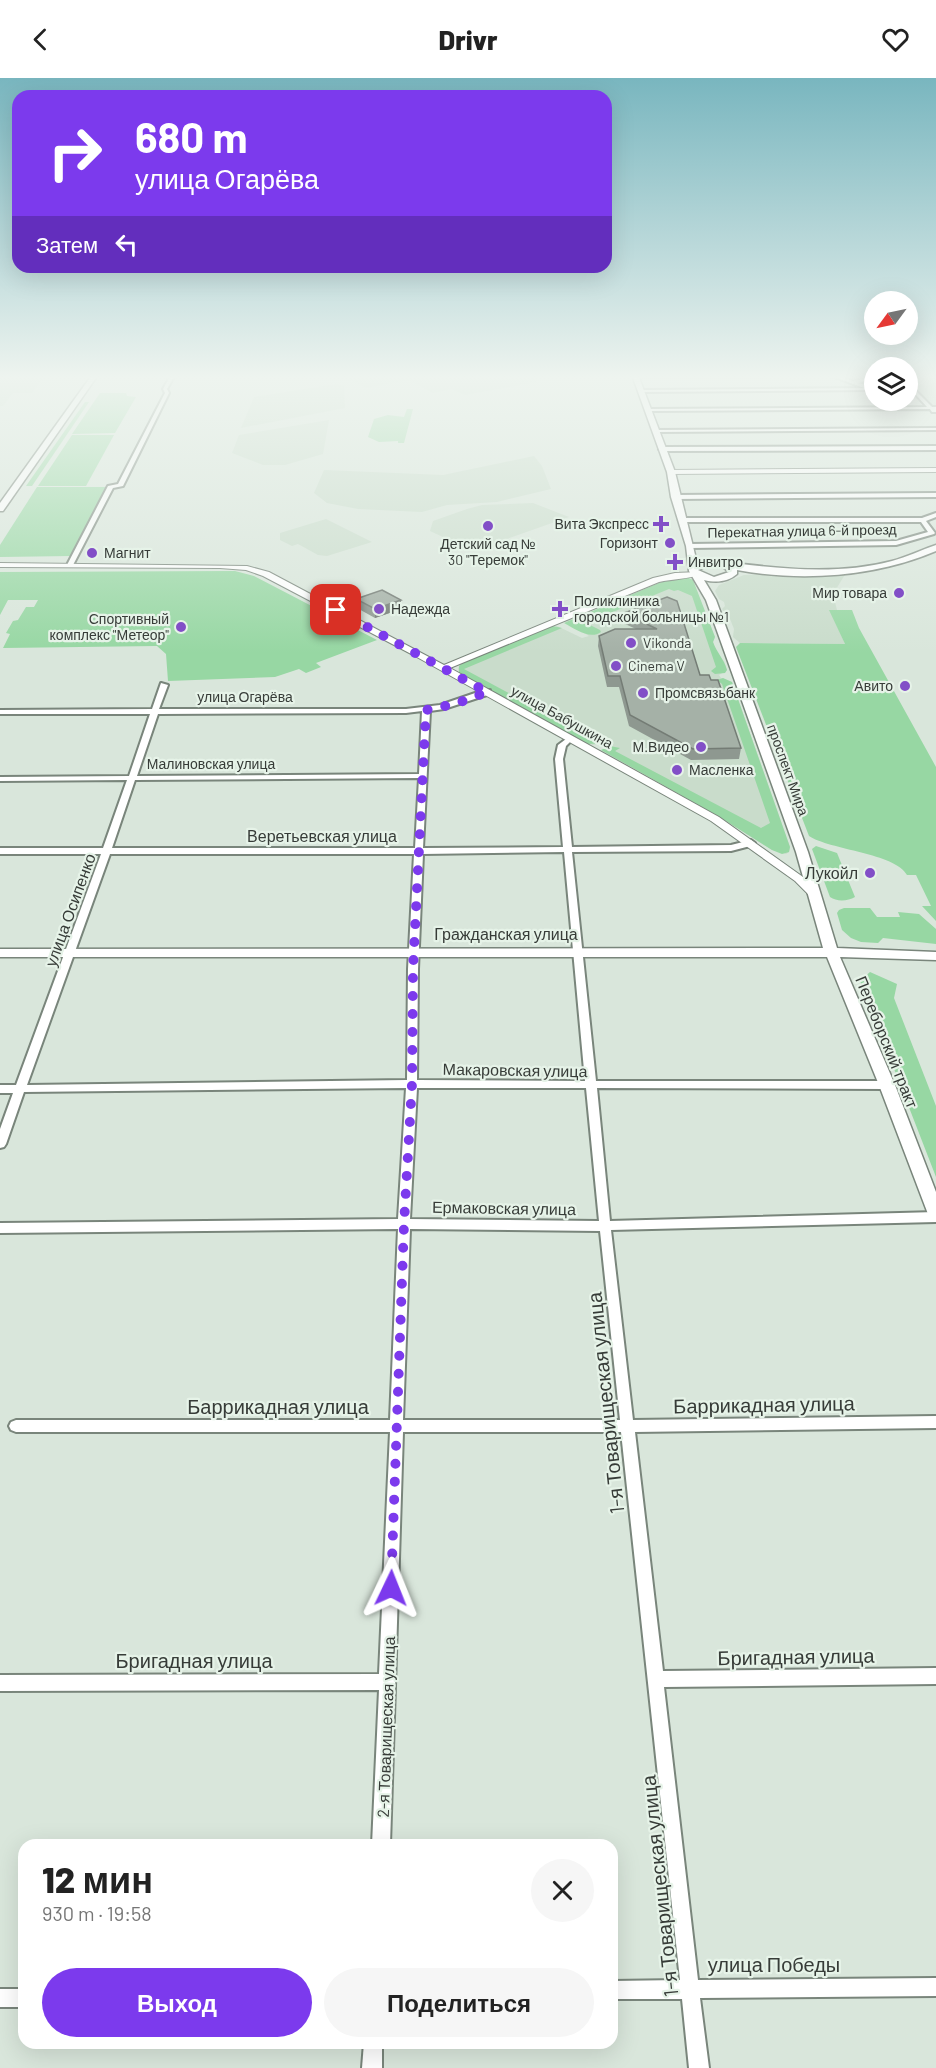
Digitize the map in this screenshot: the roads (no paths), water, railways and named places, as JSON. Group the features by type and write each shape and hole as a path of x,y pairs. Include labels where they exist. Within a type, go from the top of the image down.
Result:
{"main road":[{"path":"0,509 29,468"},
{"path":"669,468 675,497 690,546 694,572"},
{"path":"690,546 702,557 734,570 713,587 711,600"},
{"path":"694,572 710,579 773,570 870,568 894,564 936,548"},
{"path":"694,572 699,564 773,570"},
{"name":"проспект Мира","path":"694,572 711,600 802,852 831,951"},
{"name":"Гражданская улица","path":"0,953 579,950 831,951 936,956"},
{"name":"Переборский тракт","path":"831,951 887,1085 936,1216"}],"street":[{"path":"70,565 111,486 120,486 129,468"},
{"path":"671,472 936,470"},
{"path":"675,497 936,495"},
{"path":"682,520 922,520 936,515"},
{"name":"Перекатная улица 6-й проезд","path":"690,546 896,543 932,533 922,520"},
{"name":"улица Бабушкина","path":"0,565 220,566 259,571 443,668 715,819 764,852 813,893"},
{"path":"443,668 656,580 694,572"},
{"name":"улица Осипенко","path":"0,1144 107,850 164,685"},
{"name":"улица Огарёва","path":"0,712 426,710 455,704 487,692"},
{"name":"2-я Товарищеская улица","path":"381,1839 404,1224 412,1084 414,951 426,710"},
{"name":"1-я Товарищеская улица","path":"570,738 562,745 559,759 605,1226 699,2068"},
{"name":"Малиновская улица","path":"0,778 422,776"},
{"name":"Веретьевская улица","path":"0,851 569,850 731,848 751,843"},
{"path":"764,852 780,861 791,863 799,859 802,852"},
{"name":"Макаровская улица","path":"0,1089 412,1084 887,1085"},
{"name":"Ермаковская улица","path":"0,1228 404,1224 605,1226 936,1216"},
{"name":"Баррикадная улица","path":"16,1426 629,1426 936,1422"},
{"name":"Бригадная улица","path":"656,1679 936,1676"},
{"name":"Бригадная улица","path":"0,1683 388,1682"},
{"name":"улица Победы","path":"618,1990 936,1987"},
{"path":"0,1998 18,1998"},
{"path":"372,2068 373,2049"}],"place":[{"name":"Вита Экспресс","path":"661,524"},
{"name":"Детский сад № 30 \"Теремок\"","path":"488,526"},
{"name":"Горизонт","path":"670,543"},
{"name":"Магнит","path":"92,553"},
{"name":"Инвитро","path":"675,562"},
{"name":"Мир товара","path":"899,593"},
{"name":"Надежда","path":"379,609"},
{"name":"Поликлиника городской больницы №1","path":"560,609"},
{"name":"Спортивный комплекс \"Метеор\"","path":"181,627"},
{"name":"Vikonda","path":"631,643"},
{"name":"Cinema V","path":"616,666"},
{"name":"Авито","path":"905,686"},
{"name":"Промсвязьбанк","path":"643,693"},
{"name":"М.Видео","path":"701,747"},
{"name":"Масленка","path":"677,770"},
{"name":"Лукойл","path":"870,873"}]}
